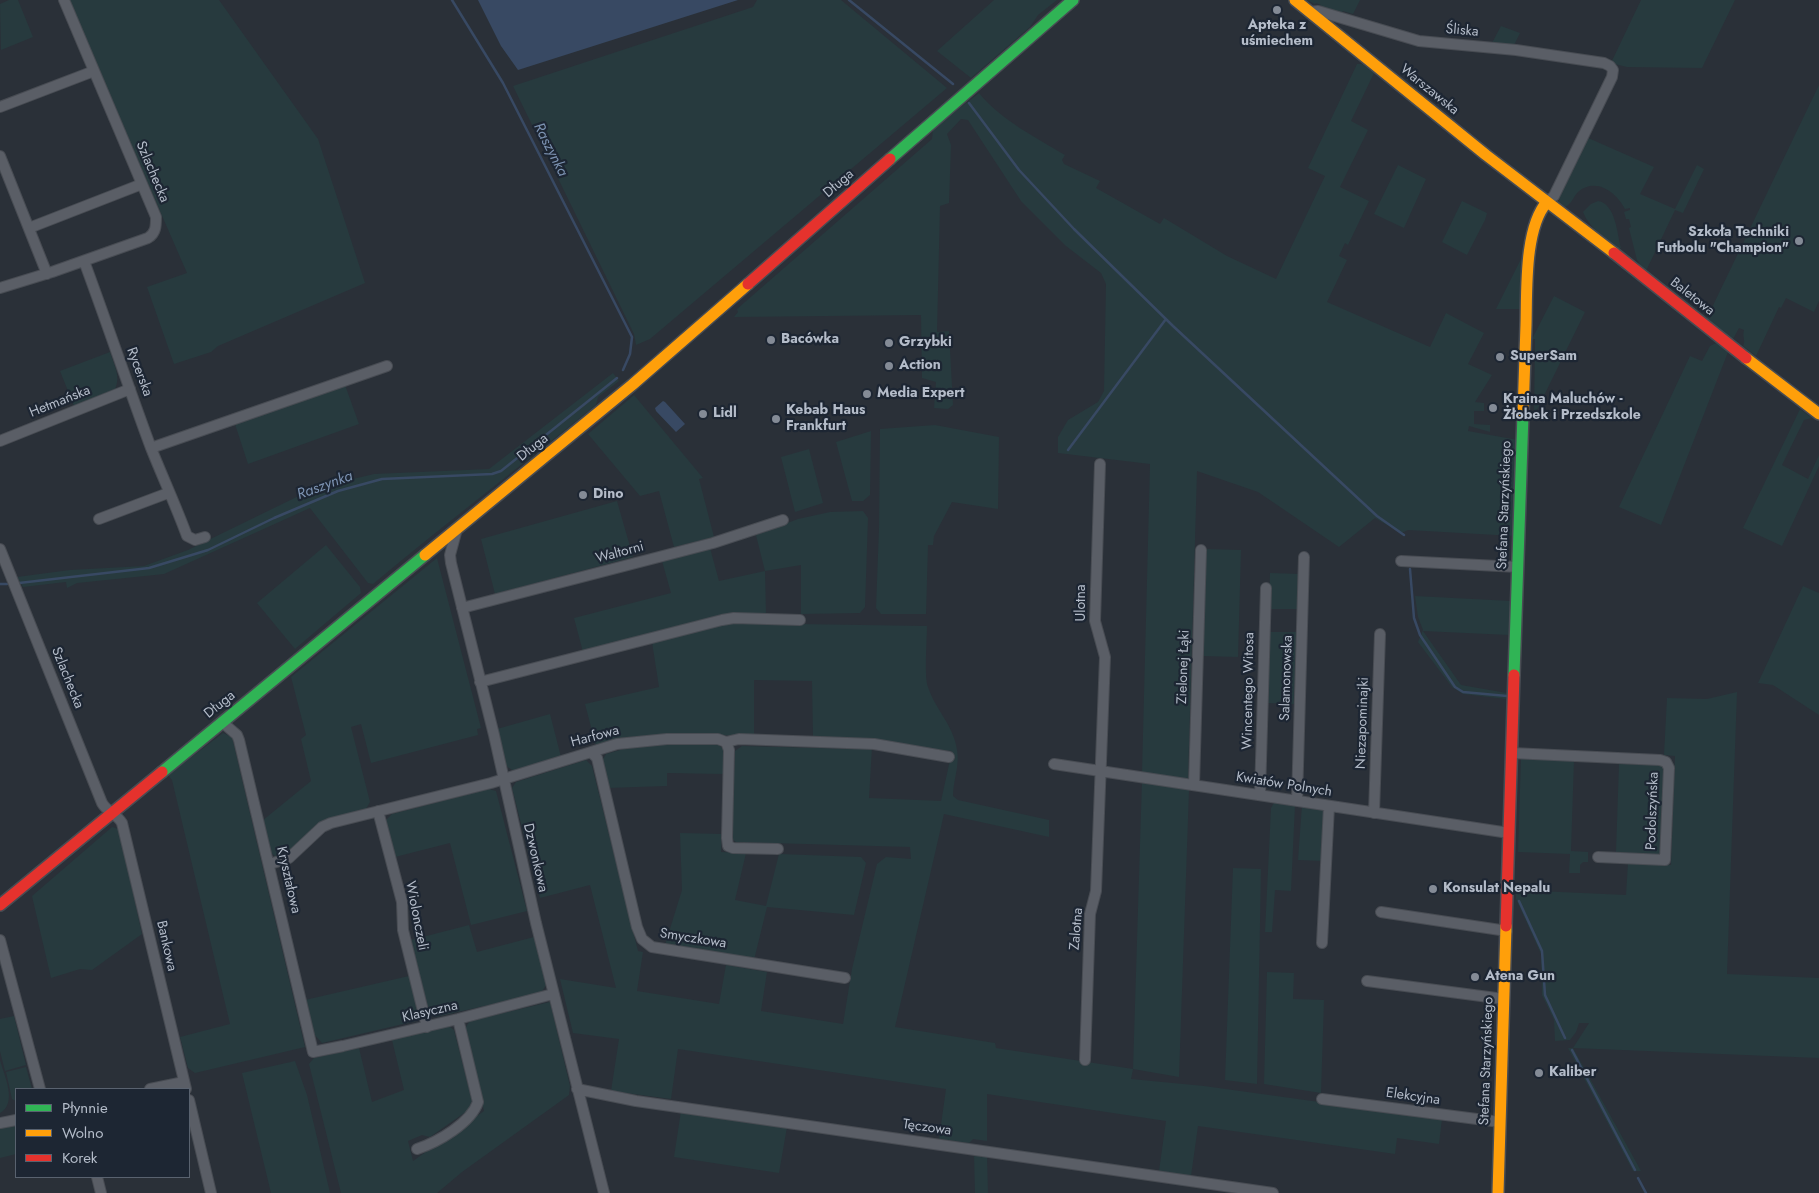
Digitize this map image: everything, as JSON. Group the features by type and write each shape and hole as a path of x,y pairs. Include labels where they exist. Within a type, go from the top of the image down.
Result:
{"street":[{"name":"Szlachecka","path":"0,288 47,274 148,238 155,231 156,217 64,0"},
{"name":"Długa","path":"0,906 632,385 1073,0"},
{"name":"Warszawska","path":"1294,0 1547,202"},
{"name":"Śliska","path":"1309,12 1318,11 1419,41 1516,50 1604,63 1613,70"},
{"name":"Stefana Starzyńskiego","path":"1498,1193 1529,259 1539,214 1543,205 1554,196 1612,77 1613,70"},
{"path":"0,108 94,71"},
{"path":"0,156 47,274"},
{"path":"29,228 142,184"},
{"name":"Baletowa","path":"1547,202 1819,414"},
{"name":"Rycerska","path":"84,261 151,448 187,536 195,540 205,537"},
{"path":"151,448 386,366"},
{"name":"Hetmańska","path":"0,441 130,389"},
{"name":"Ulotna","path":"1100,464 1095,621 1105,657 1102,771"},
{"path":"99,519 168,492"},
{"name":"Waltorni","path":"462,608 713,543 783,520"},
{"name":"Dzwonkowa","path":"457,528 450,555 553,994 604,1193"},
{"name":"Szlachecka","path":"0,549 102,803 112,814"},
{"name":"Zielonej Łąki","path":"1194,784 1201,550"},
{"name":"Salamonowska","path":"1297,801 1304,556"},
{"path":"1401,561 1518,567"},
{"name":"Wincentego Witosa","path":"1260,795 1266,588"},
{"path":"480,682 722,620 734,618 800,620"},
{"name":"Niezapominajki","path":"1374,813 1380,634"},
{"name":"Kryształowa","path":"222,722 237,735 239,740 270,864 313,1052"},
{"name":"Harfowa","path":"270,864 285,860 295,854 325,825 503,779 617,744 642,740 718,739 726,742 740,739 874,744 949,757"},
{"path":"726,742 729,750 728,846 733,848 778,849"},
{"name":"Smyczkowa","path":"591,752 597,758 637,926 645,943 652,947 845,978"},
{"name":"Podolszyńska","path":"1512,753 1660,760 1666,762 1669,768 1665,860 1598,857"},
{"name":"Kwiatów Polnych","path":"1054,764 1509,833"},
{"name":"Zalotna","path":"1085,1060 1090,914 1096,891 1102,771"},
{"path":"1322,943 1329,806"},
{"name":"Wiolonczeli","path":"378,811 402,902 403,930 427,1027"},
{"name":"Bankowa","path":"112,814 119,818 122,823 185,1085"},
{"path":"1381,912 1506,931"},
{"path":"0,940 40,1088"},
{"path":"1367,981 1504,999"},
{"name":"Klasyczna","path":"313,1052 427,1027 553,994"},
{"path":"417,1149 463,1123 475,1111 478,1102 458,1019"},
{"path":"159,1088 185,1085"},
{"name":"Tęczowa","path":"577,1089 627,1099 1272,1193"},
{"name":"Elekcyjna","path":"1322,1099 1500,1122"},
{"path":"190,1104 211,1193"},
{"path":"0,1123 15,1120"},
{"path":"97,1178 101,1193"}],"green space":[{"path":"9,0 18,0 33,37 1,50 0,4"},
{"path":"68,0 219,0 318,139 365,283 218,346 211,352 174,364 147,287 187,273"},
{"path":"757,0 841,0 947,88 650,339 636,345 634,334 513,86 753,7"},
{"path":"994,0 1057,0 1038,15 1030,27 971,78 937,51"},
{"path":"1306,0 1360,0 1353,14 1343,11 1341,15 1320,8 1321,5"},
{"path":"1641,0 1735,0 1702,68 1627,67 1611,63"},
{"path":"1501,26 1520,33 1513,47 1492,43"},
{"path":"1357,64 1362,64 1374,73 1351,121 1368,130 1340,187 1369,201 1348,245 1345,243 1339,256 1347,260 1327,302 1430,347 1446,313 1484,333 1468,364 1492,375 1475,402 1484,403 1484,411 1474,411 1474,424 1490,425 1490,432 1469,426 1468,431 1518,440 1514,536 1408,530 1401,533 1375,518 1339,547 1258,492 1197,471 1188,779 1142,773 1150,464 1058,453 1058,437 1068,420 1098,402 1104,391 1106,284 1101,273 1066,246 1021,201 968,120 961,119 947,134 951,145 949,203 940,206 937,332 949,331 953,405 948,409 934,408 936,382 922,378 921,315 734,317 738,312 737,309 932,139 933,129 979,93 1008,120 1065,155 1062,160 1064,164 1100,181 1096,188 1160,224 1164,218 1227,256 1276,279 1325,176 1308,168"},
{"path":"1819,85 1819,301 1814,312 1786,298 1781,308 1779,307 1756,356 1743,346 1744,330 1739,328 1732,341 1706,320"},
{"path":"1586,137 1654,167 1640,194 1675,209 1697,165 1704,169 1683,213 1675,210 1645,273 1637,260 1629,228 1631,227 1629,219 1626,219 1624,212 1630,210 1630,208 1625,209 1611,192 1605,188 1592,186 1578,192 1565,207 1558,202 1560,198 1558,196"},
{"path":"1398,165 1426,179 1404,228 1374,214"},
{"path":"1462,201 1487,213 1467,255 1442,242"},
{"path":"1598,201 1604,203 1612,213 1621,248 1618,249 1593,228 1583,212 1591,204"},
{"path":"1521,259 1523,264 1521,309 1496,309"},
{"path":"1554,296 1585,312 1534,416 1535,339 1532,339"},
{"path":"1716,343 1728,352 1661,525 1619,507 1690,356 1702,361 1710,346"},
{"path":"110,352 117,375 115,389 74,406 60,371"},
{"path":"613,373 619,381 598,397 596,405 373,584 368,583 310,508 164,574 77,583 67,588 66,582 23,587 17,577 70,570 144,566 188,550 315,488 374,474 489,469"},
{"path":"345,385 359,424 248,464 235,424"},
{"path":"634,395 703,478 699,479 714,537 674,547 659,491 640,496 588,434"},
{"path":"1800,409 1812,418 1804,420 1782,465 1808,479 1819,455 1819,466 1782,546 1743,528"},
{"path":"935,425 999,437 998,509 952,502 934,536 933,545 928,545 926,614 881,614 876,608 880,429"},
{"path":"871,431 870,495 863,501 852,501 836,442"},
{"path":"809,449 823,503 795,512 781,457"},
{"path":"617,501 633,557 495,594 481,539"},
{"path":"863,511 868,518 865,607 860,613 801,614 801,565 765,571 756,535 798,519 830,512"},
{"path":"326,545 360,587 361,593 295,649 257,603"},
{"path":"710,548 719,581 765,571 766,614 723,614 583,652 574,618 671,593 662,561"},
{"path":"1205,549 1241,550 1238,657 1202,656"},
{"path":"437,558 481,728 477,729 478,735 371,763 361,724 351,727 370,802 366,809 324,820 288,855 276,857 270,852 262,821 311,781 301,739 306,735 291,677"},
{"path":"1270,573 1300,574 1299,609 1269,609"},
{"path":"1803,586 1819,593 1819,715 1773,685 1758,683"},
{"path":"1415,596 1511,601 1509,635 1423,631 1461,685 1507,693 1506,699 1463,694 1452,687 1418,642 1423,630 1418,617"},
{"path":"730,623 927,626 926,667 928,687 952,733 957,750 958,761 953,796 958,800 1049,820 1049,837 944,814 895,1027 995,1043 996,1048 1133,1069 1131,1079 1204,1086 1442,1119 1439,1144 1397,1138 1395,1154 1198,1126 1191,1176 1159,1171 1166,1121 987,1094 987,1141 973,1139 969,1143 939,1139 946,1089 678,1049 671,1099 611,1091 619,1039 573,1033 560,979 616,988 590,885 540,898 512,788 516,782 586,760 592,766 638,951 643,952 637,991 719,1004 726,965 767,972 761,1011 843,1024 852,969 877,864 886,857 911,859 910,847 736,842 731,838 735,751 742,746 858,749 872,747 869,798 941,801 952,751 813,737 812,681 754,680 754,736 667,734 630,737 596,746 585,704 659,687 652,642"},
{"path":"1269,632 1298,632 1296,704 1266,703"},
{"path":"1737,692 1727,974 1819,978 1819,1058 1573,1048 1589,1023 1579,1023 1576,1032 1570,1040 1555,1041 1554,1020 1542,995 1541,954 1516,899 1516,890 1626,895 1628,863 1671,865 1675,756 1664,755 1667,698 1707,699"},
{"path":"550,714 561,757 514,771 506,766 497,729"},
{"path":"223,733 232,737 305,1047 195,1073 188,1068 180,1037 230,1024 172,780 168,775"},
{"path":"641,744 718,744 724,750 724,774 667,773 667,786 607,788 601,763 606,754"},
{"path":"1521,758 1574,760 1571,851 1588,852 1588,862 1583,862 1580,865 1580,873 1569,873 1570,854 1518,852"},
{"path":"1619,764 1661,765 1664,767 1661,852 1658,855 1616,852"},
{"path":"1142,780 1189,790 1179,1077 1133,1069"},
{"path":"489,789 496,791 527,911 471,925 450,843 395,857 385,821 392,814"},
{"path":"1275,801 1295,805 1291,891 1275,890 1272,932 1265,932 1271,808"},
{"path":"1302,805 1327,809 1323,861 1298,860"},
{"path":"112,827 119,829 142,934 92,970 80,969 51,978 32,896"},
{"path":"680,833 722,834 721,852 746,853 735,900 766,906 779,854 861,857 866,863 854,915 767,907 754,960 665,945 682,890"},
{"path":"1233,868 1261,869 1257,1084 1225,1080"},
{"path":"469,925 477,952 534,937 546,985 541,993 436,1017 429,1013 411,940"},
{"path":"1267,972 1294,973 1293,999 1324,1000 1321,1093 1264,1084"},
{"path":"409,976 419,1015 416,1021 322,1043 313,1033 305,1000"},
{"path":"550,1002 570,1086 569,1095 462,1172 437,1193 341,1193 309,1064 314,1058 359,1048 372,1102 404,1090 392,1040 449,1026 454,1030 472,1101 467,1111 430,1137 422,1135 408,1141 413,1161 484,1111 465,1028 470,1021"},
{"path":"14,1016 26,1065 5,1071 0,1051 0,1019"},
{"path":"1568,1048 1573,1048 1641,1171 1633,1171"},
{"path":"0,1060 7,1081 9,1096 8,1103 0,1113"},
{"path":"295,1061 307,1095 330,1193 271,1193 242,1073"},
{"path":"26,1067 32,1088 15,1088 15,1100 12,1099 6,1072"},
{"path":"681,1111 787,1127 779,1173 674,1157"},
{"path":"15,1124 15,1154 0,1158 0,1128"},
{"path":"974,1154 987,1156 988,1193 975,1193"}],"water":[{"path":"478,0 738,0 518,70 501,46"},
{"path":"663,401 685,424 676,432 656,411 655,408"}],"waterway":[{"name":"Raszynka","path":"452,0 503,83 632,337 630,354 623,370"},
{"path":"849,0 953,84"},
{"path":"969,103 1019,170 1074,229 1173,326 1377,516 1404,535"},
{"path":"1068,450 1166,319"},
{"name":"Raszynka","path":"19,583 149,568 208,550 274,518 338,491 382,479 492,474 501,471 617,378"},
{"path":"1410,569 1414,618 1420,635 1455,687 1463,692 1507,696"},
{"name":"Raszynka","path":"0,584 7,584"},
{"path":"1519,901 1542,951 1545,995 1565,1038"},
{"path":"1572,1050 1635,1170"},
{"path":"1638,1178 1646,1193"}],"traffic: fast":[{"path":"890,159 1073,0"},
{"path":"1514,675 1523,414"},
{"path":"162,772 425,555"}],"traffic: slow":[{"path":"1295,0 1486,155 1614,253"},
{"path":"1523,414 1528,261 1534,228 1547,202"},
{"path":"425,555 632,385 748,284"},
{"path":"1746,358 1819,414"},
{"path":"1498,1193 1506,926"}],"traffic: jam":[{"path":"748,284 890,159"},
{"path":"1614,253 1746,358"},
{"path":"1506,926 1514,675"},
{"path":"0,905 162,772"}],"place":[{"name":"Apteka z uśmiechem","path":"1277,10"},
{"name":"Szkoła Techniki Futbolu \"Champion\"","path":"1799,241"},
{"name":"Bacówka","path":"771,340"},
{"name":"Grzybki","path":"889,343"},
{"name":"SuperSam","path":"1500,357"},
{"name":"Action","path":"889,366"},
{"name":"Media Expert","path":"867,394"},
{"name":"Kraina Maluchów - Żłobek i Przedszkole","path":"1493,408"},
{"name":"Lidl","path":"703,414"},
{"name":"Kebab Haus Frankfurt","path":"776,419"},
{"name":"Dino","path":"583,495"},
{"name":"Konsulat Nepalu","path":"1433,889"},
{"name":"Atena Gun","path":"1475,977"},
{"name":"Kaliber","path":"1539,1073"}]}
